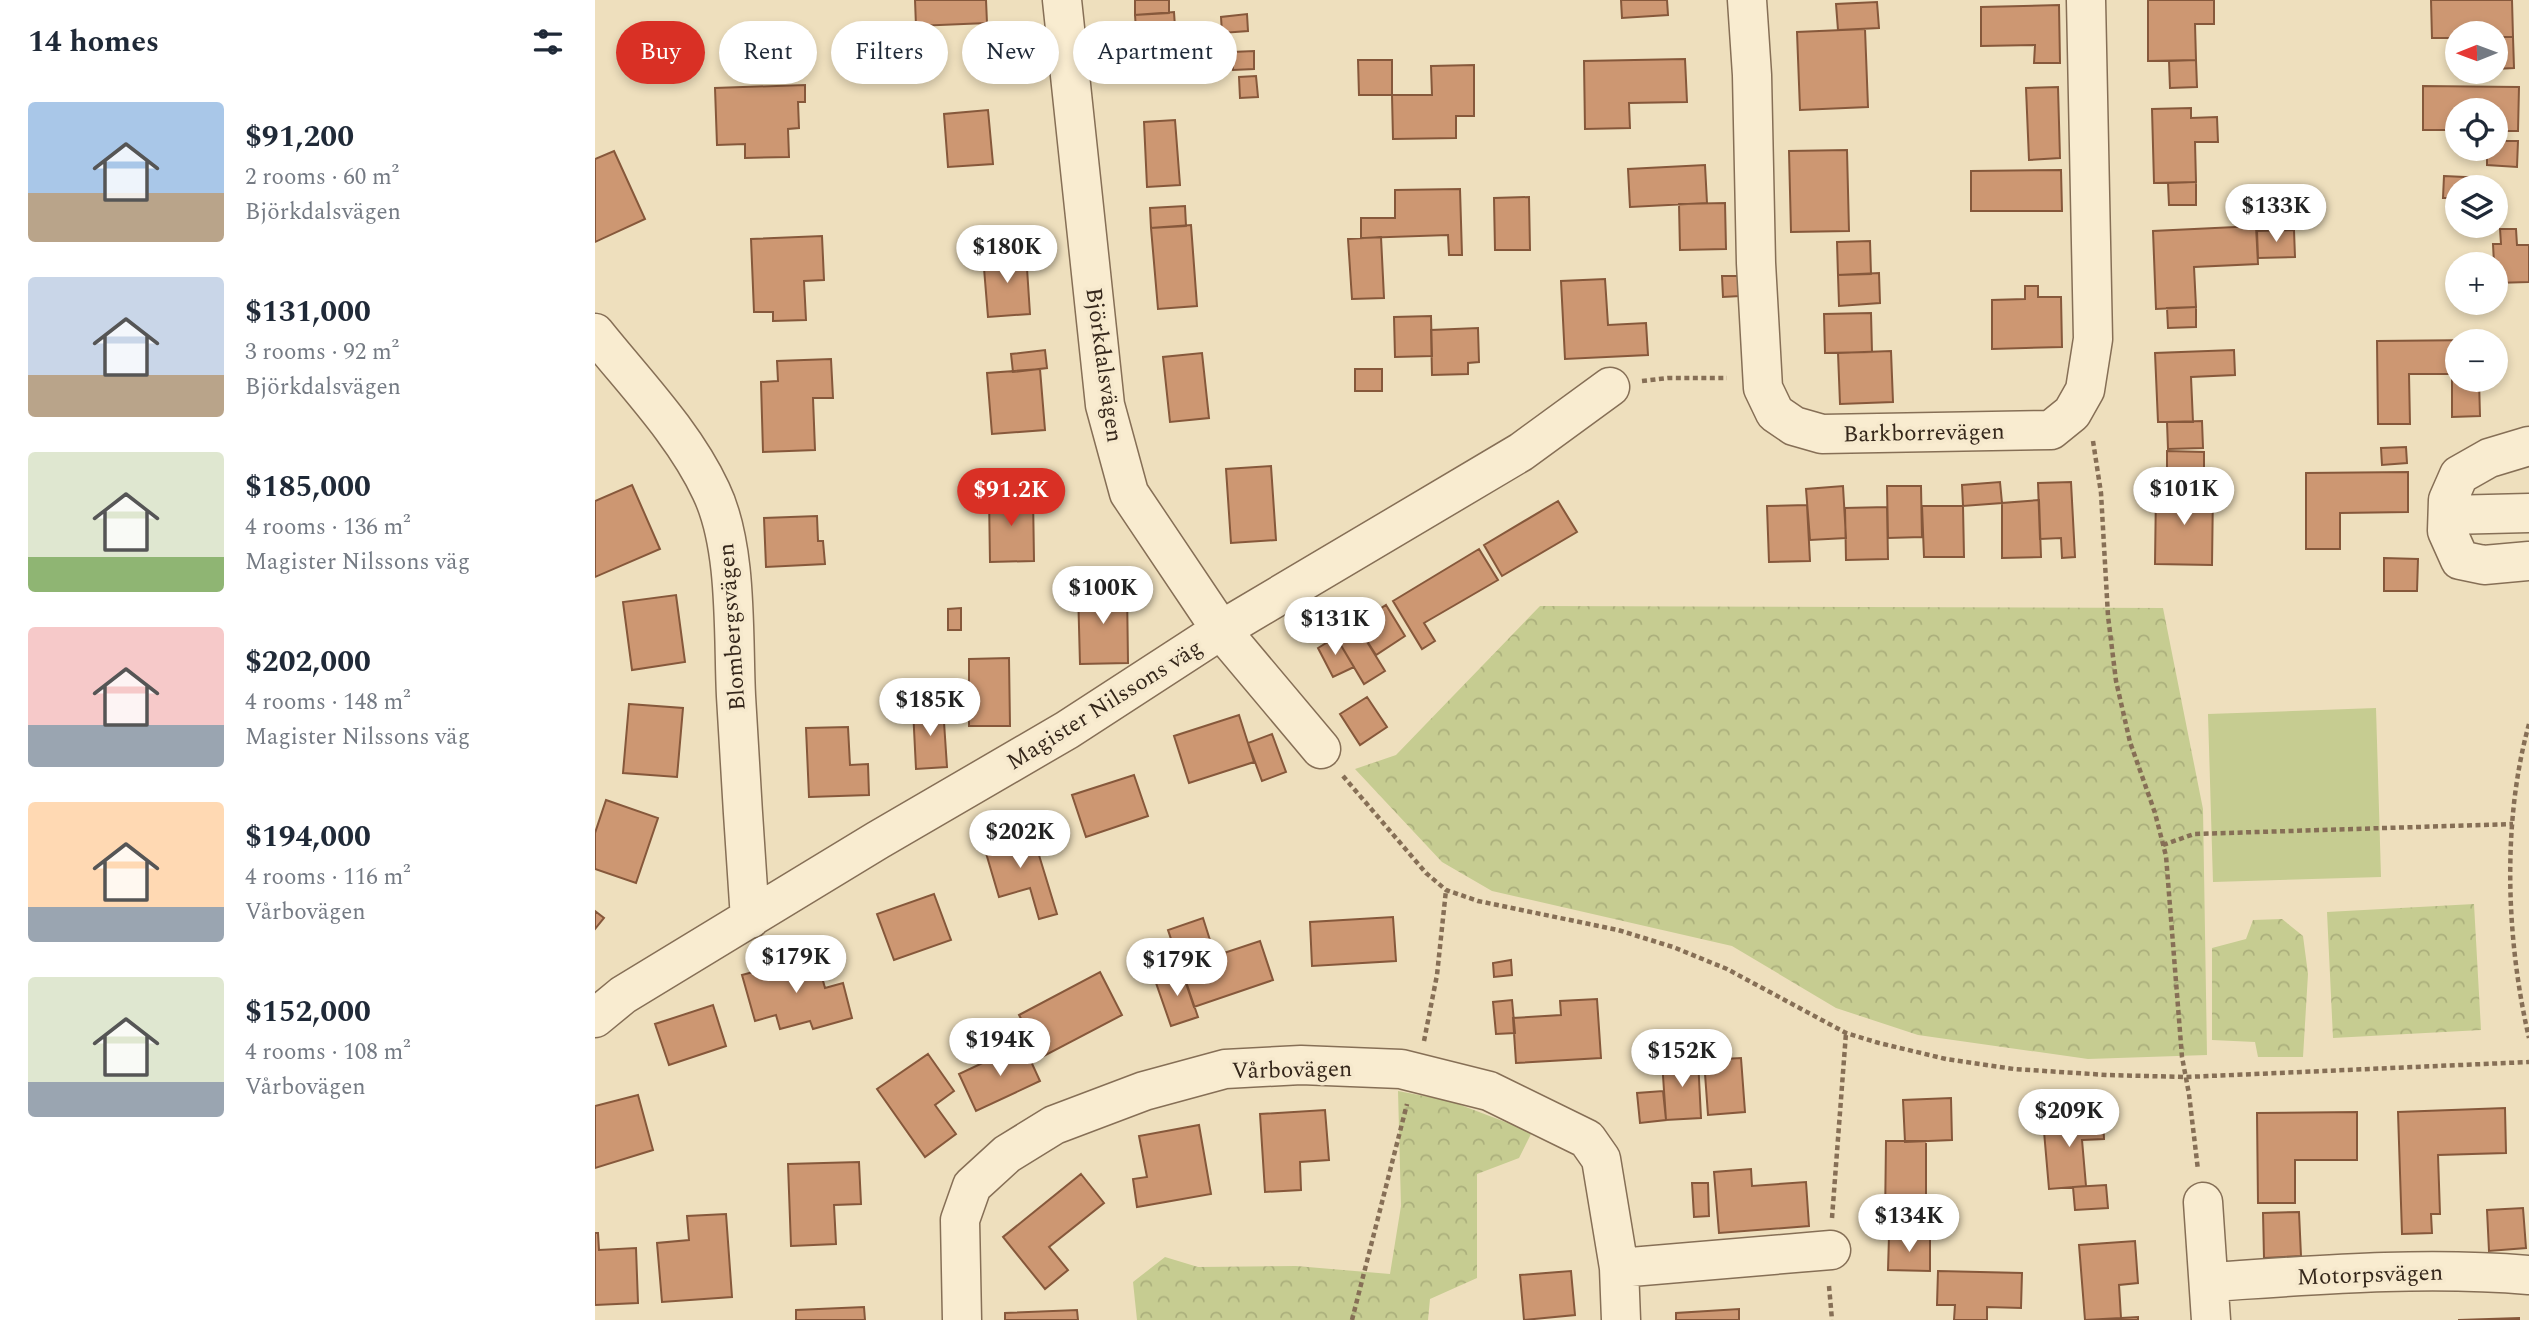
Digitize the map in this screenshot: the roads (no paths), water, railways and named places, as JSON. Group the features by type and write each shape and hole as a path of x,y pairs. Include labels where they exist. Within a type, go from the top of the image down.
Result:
{"street":[{"name":"Björkdalsvägen","path":"1062,0 1105,405 1129,493 1221,630 1321,750"},
{"name":"Barkborrevägen","path":"1747,0 1763,388 1775,413 1794,426 1822,434 2051,430 2072,413 2085,390 2093,339 2086,0"},
{"name":"Blombergsvägen","path":"595,333 695,460 713,494 724,533 733,599 736,696 750,919"},
{"name":"Magister Nilssons väg","path":"595,1018 623,995 878,840 1067,730 1221,630 1521,452 1610,387"},
{"path":"2529,446 2489,458 2459,475 2448,500 2447,531 2460,560 2484,565 2529,561"},
{"path":"2448,515 2529,513"},
{"name":"Vårbovägen","path":"963,1320 960,1220 971,1186 1007,1154 1054,1125 1144,1091 1225,1069 1301,1065 1401,1069 1489,1091 1587,1139 1601,1160 1619,1268 1621,1320"},
{"path":"2203,1202 2211,1320"},
{"path":"1619,1268 1831,1250"},
{"name":"Motorpsvägen","path":"2210,1282 2351,1273 2471,1270 2529,1275"}]}
